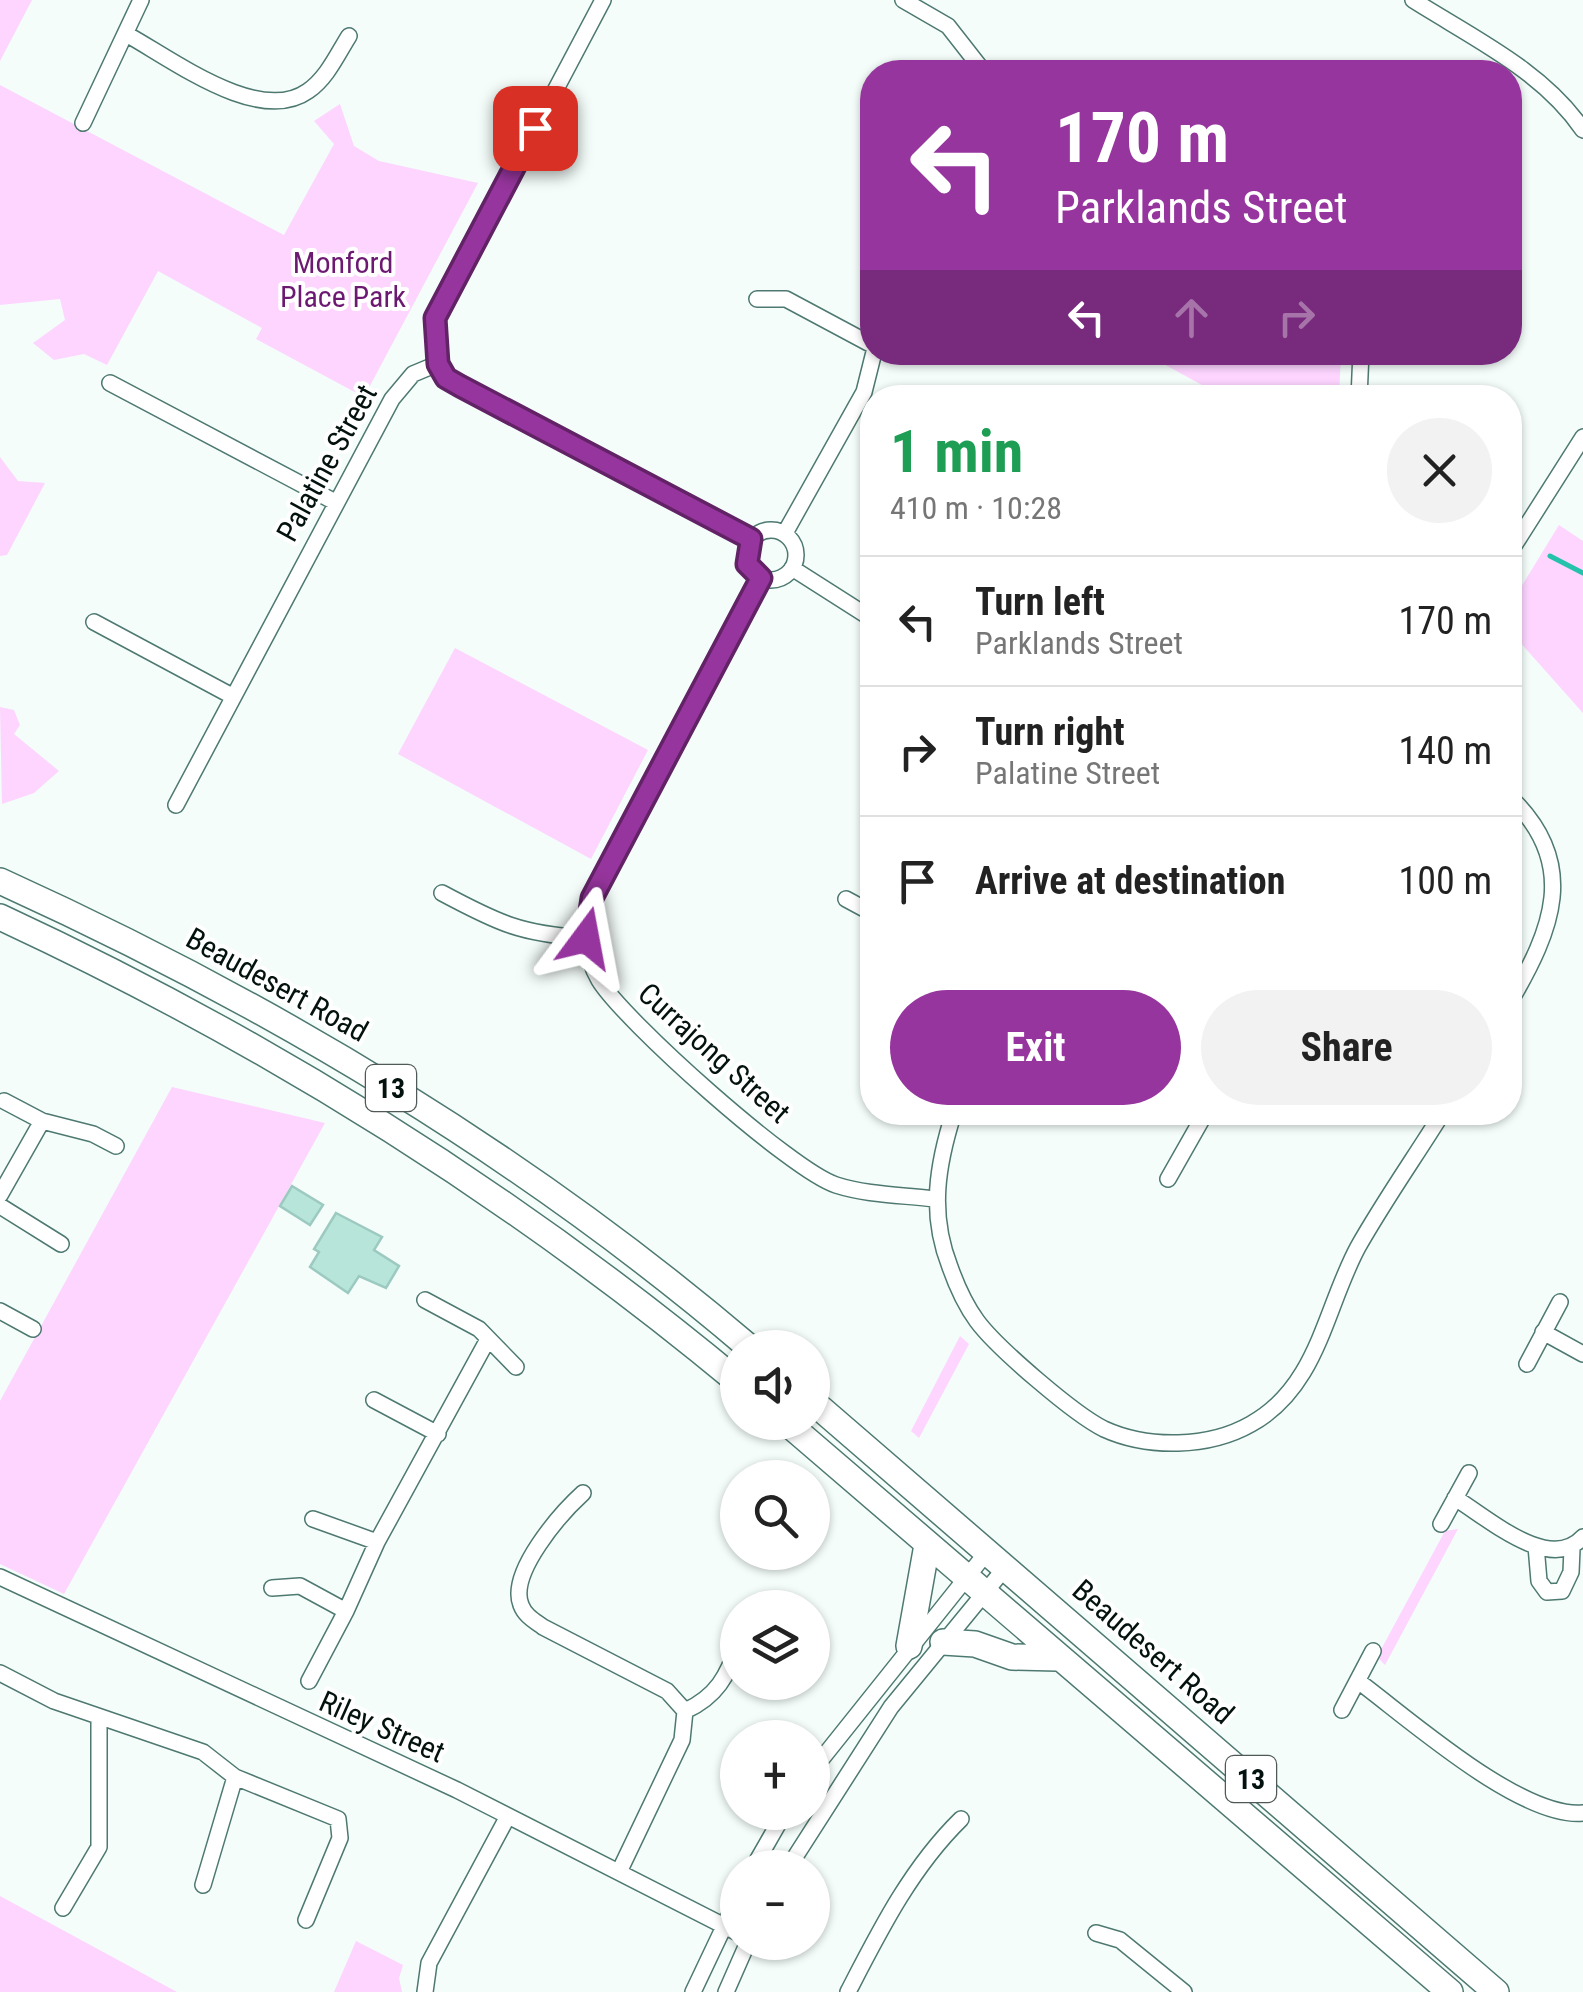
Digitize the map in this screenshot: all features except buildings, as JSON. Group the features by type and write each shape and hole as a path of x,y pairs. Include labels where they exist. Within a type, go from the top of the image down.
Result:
{"highway":[{"name":"Beaudesert Road","path":"0,881 197,977 335,1052 569,1204 727,1330"},
{"name":"13","path":"0,917 257,1048 406,1139 588,1264 720,1368"},
{"name":"Beaudesert Road","path":"830,1417 1496,1992"},
{"name":"13","path":"807,1440 1056,1658 1450,1992"},
{"path":"909,1646 927,1545"},
{"path":"943,1642 975,1644 1012,1657 1056,1658"}],"street":[{"path":"83,123 141,0"},
{"path":"603,0 435,318 438,364 446,378 460,386 751,539"},
{"path":"902,0 948,26 975,60"},
{"path":"1418,1 1508,60"},
{"path":"126,34 247,99 276,105 310,90 324,76 349,36"},
{"path":"1522,69 1539,80 1583,130"},
{"path":"756,299 786,299 860,342"},
{"name":"Palatine Street","path":"176,805 335,502 406,380 438,364"},
{"path":"110,383 335,502"},
{"path":"785,533 860,399"},
{"path":"1522,532 1583,437"},
{"path":"769,529 785,533 796,552 792,568 783,577 761,578 747,564 751,539 769,529"},
{"path":"792,568 860,611"},
{"path":"442,894 506,927 532,934 586,938 592,898 761,578"},
{"path":"94,622 232,696"},
{"path":"1522,808 1542,840 1554,877 1548,926 1522,981"},
{"path":"846,899 860,907"},
{"name":"Currajong Street","path":"586,938 598,978 625,1014 799,1168 835,1185 935,1199"},
{"path":"4,1101 42,1120 94,1134 116,1146"},
{"path":"0,1195 42,1120"},
{"path":"950,1125 940,1157 935,1199 949,1266 976,1320 1000,1346 1104,1428 1181,1444 1250,1424 1284,1398 1310,1362 1357,1249 1436,1125"},
{"path":"1168,1179 1199,1125"},
{"path":"0,1206 61,1244"},
{"path":"425,1300 478,1330 516,1367"},
{"path":"1527,1364 1560,1302"},
{"path":"0,1311 33,1328"},
{"path":"1544,1332 1583,1354"},
{"path":"309,1682 378,1542 487,1341"},
{"path":"374,1400 438,1434"},
{"path":"1441,1524 1468,1473"},
{"path":"583,1493 554,1518 520,1582 519,1602 527,1615 543,1627 667,1691 685,1711 682,1740 619,1872"},
{"path":"1455,1498 1536,1546 1554,1552 1578,1543"},
{"path":"312,1519 378,1542"},
{"path":"1536,1546 1538,1580 1547,1592 1562,1591 1578,1543"},
{"path":"830,1748 909,1646 974,1586 996,1560"},
{"path":"800,1850 892,1707 943,1642 974,1586 996,1560"},
{"name":"Riley Street","path":"0,1577 508,1816 720,1925"},
{"path":"272,1588 300,1586 346,1611"},
{"path":"1342,1710 1374,1651"},
{"path":"0,1673 54,1701 203,1752 235,1777 338,1819 340,1838 306,1920"},
{"path":"1358,1681 1498,1784 1536,1805 1583,1813"},
{"path":"685,1711 709,1701 720,1684"},
{"path":"63,1908 99,1847 99,1717"},
{"path":"203,1885 235,1777"},
{"path":"426,1992 429,1963 508,1816"},
{"path":"848,1992 888,1914 938,1842 961,1819"},
{"path":"1096,1933 1120,1940 1184,1992"},
{"path":"693,1992 720,1947"},
{"path":"726,1992 740,1960"}],"green space":[{"path":"0,0 32,0 0,61"},
{"name":"Monford Place Park","path":"0,85 284,235 334,144 314,121 340,104 354,146 379,161 478,183 364,397 256,339 262,328 158,271 107,365 84,354 54,360 33,343 65,320 60,299 0,305"},
{"path":"1165,365 1340,365 1340,385 1202,385"},
{"path":"0,457 18,481 45,483 7,555 0,556"},
{"path":"1559,525 1583,541 1583,713 1522,644 1522,585"},
{"path":"455,648 648,750 591,859 398,754"},
{"path":"0,707 14,710 20,725 14,734 59,771 34,793 2,804"},
{"path":"172,1087 325,1123 64,1594 0,1564 0,1401"},
{"path":"960,1336 969,1344 919,1438 911,1431"},
{"path":"1458,1529 1385,1665 1377,1657 1445,1531"},
{"path":"0,1896 177,1992 0,1992"},
{"path":"356,1941 403,1965 399,1978 402,1992 334,1992"}],"waterway":[{"path":"1550,556 1583,573"}],"route":[{"path":"535,128 435,318 433,339 438,364 446,378 460,386 751,539 746,550 747,564 761,578 592,898 586,938"}]}
